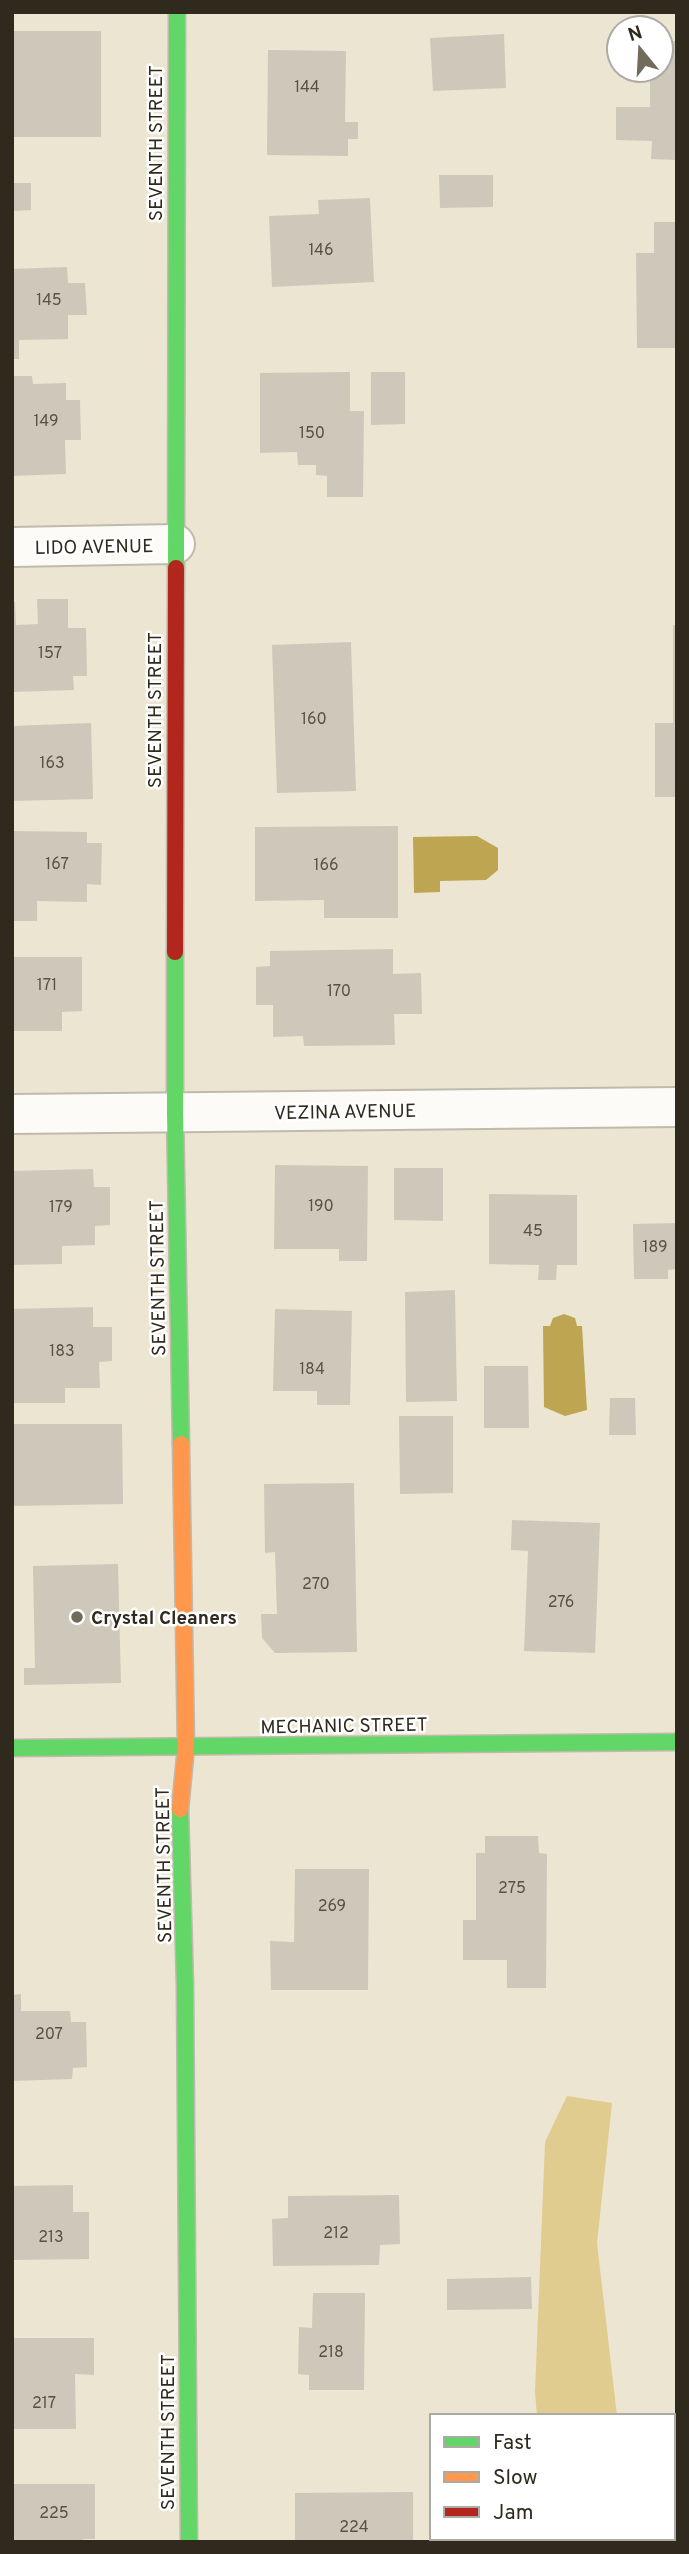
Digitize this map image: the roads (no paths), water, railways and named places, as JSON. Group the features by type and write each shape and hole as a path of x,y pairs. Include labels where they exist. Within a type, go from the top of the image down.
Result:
{"street":[{"name":"SEVENTH STREET","path":"177,12 175,1113 186,1747 180,1801 185,1986 189,2542"},
{"name":"LIDO AVENUE","path":"12,547 175,544"},
{"name":"VEZINA AVENUE","path":"12,1114 677,1107"},
{"name":"MECHANIC STREET","path":"12,1748 677,1742"}],"place":[{"name":"Crystal Cleaners","path":"77,1617"}]}
